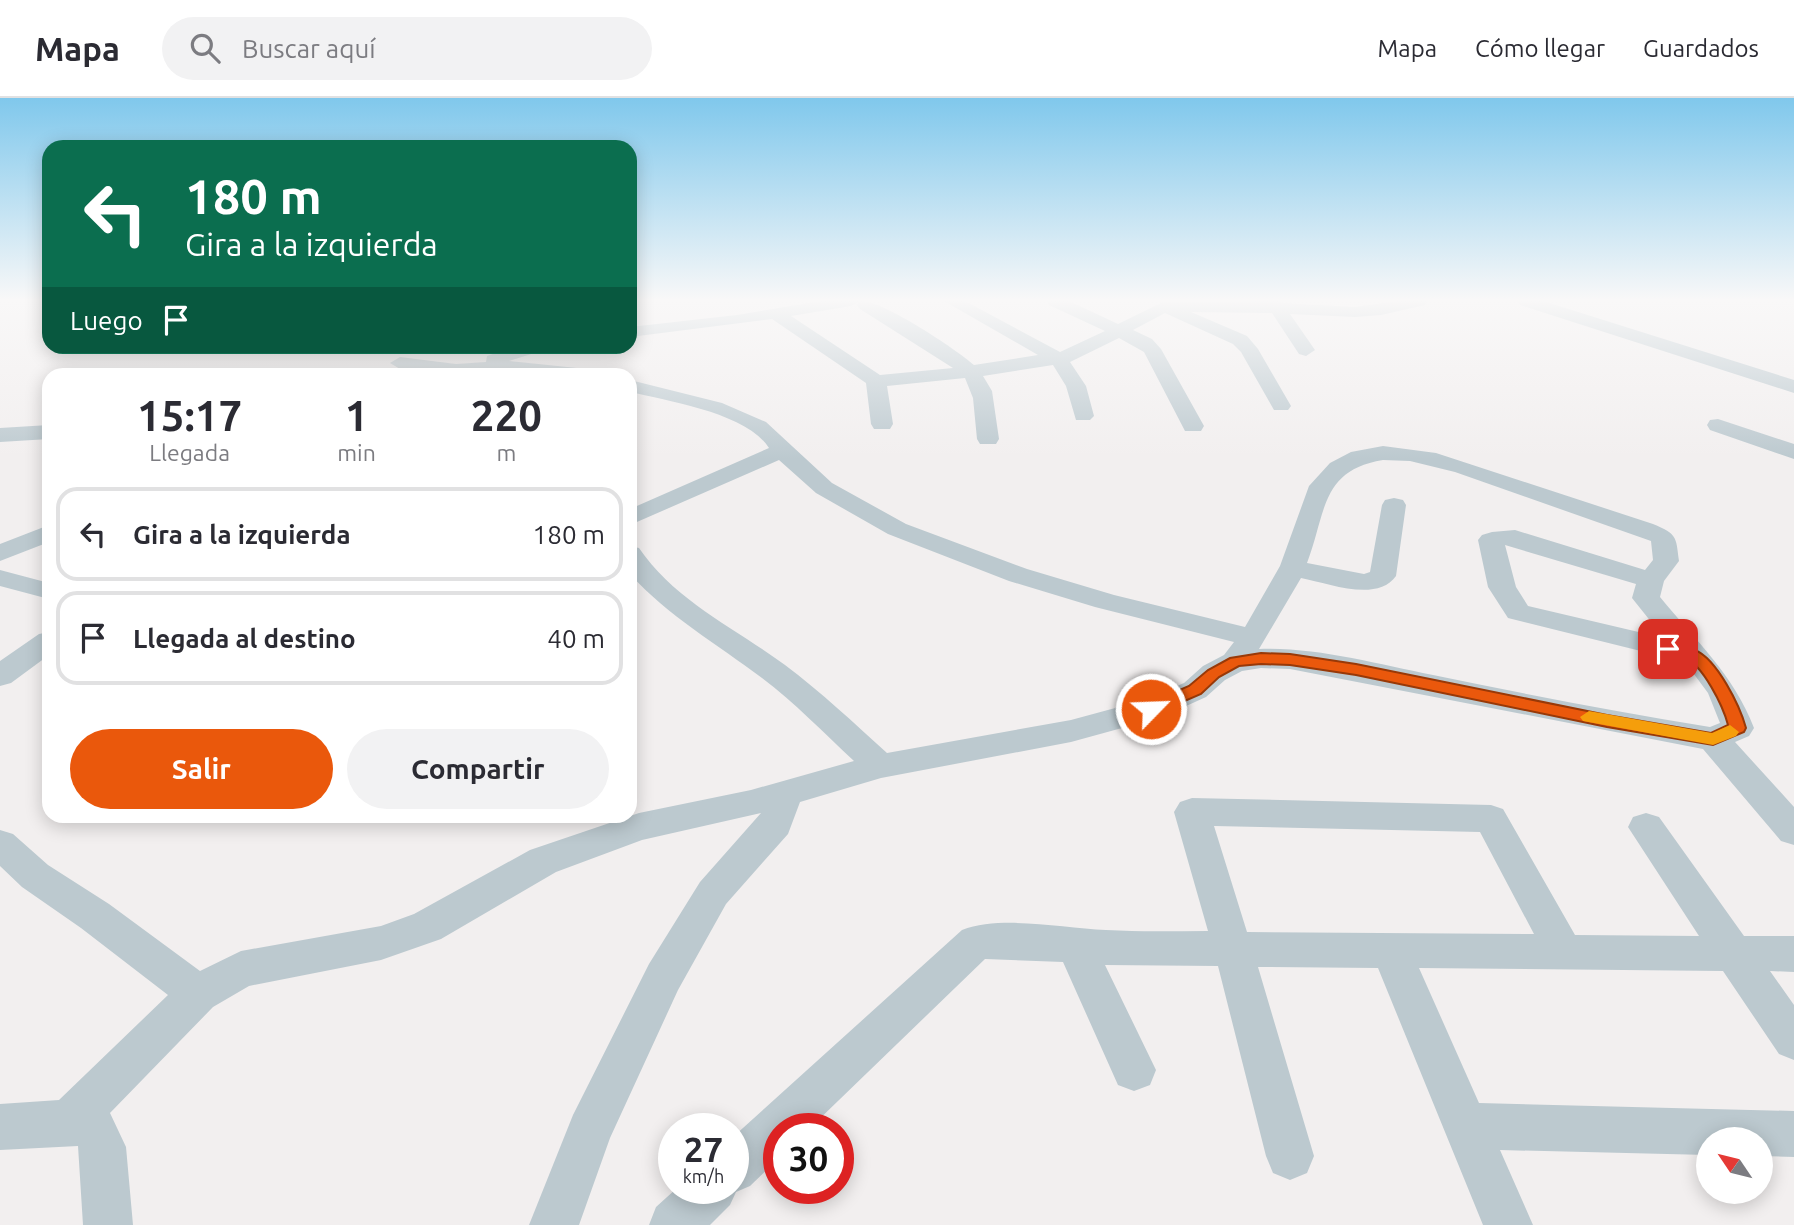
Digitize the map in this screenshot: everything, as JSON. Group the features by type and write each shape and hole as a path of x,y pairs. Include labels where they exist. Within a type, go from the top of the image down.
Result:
{"street":[{"path":"394,368 411,354"},
{"path":"470,368 513,354"},
{"path":"835,354 876,381 969,372 1059,359 1077,354"},
{"path":"945,354 969,372 981,388 988,439"},
{"path":"1049,354 1059,359 1076,386 1083,416"},
{"path":"1154,354 1193,426"},
{"path":"1252,354 1281,406"},
{"path":"1690,354 1794,387"},
{"path":"498,368 518,368"},
{"path":"876,381 882,424"},
{"path":"69,1122 198,994 241,969 382,943 427,927 543,861 639,827 786,793 881,766 1071,731 1151,709 1195,690 1244,650 1293,568 1320,488 1331,475 1351,462 1378,454 1400,452 1480,471 1663,537 1667,561 1651,580 1646,598 1720,686 1732,707 1738,728 1713,739 1607,721 1356,670 1290,659 1261,658 1244,650 1105,601 1018,575 897,529 824,488 782,451 773,435 758,424 729,413 637,388"},
{"path":"1718,425 1794,452"},
{"path":"0,435 42,432"},
{"path":"637,515 782,451"},
{"path":"1293,568 1364,582 1375,581 1383,576 1394,505"},
{"path":"0,553 42,536"},
{"path":"1651,580 1515,538 1501,537 1491,540 1505,599 1518,612 1692,654"},
{"path":"637,566 676,602 777,674 881,766"},
{"path":"0,578 42,589"},
{"path":"0,676 42,646"},
{"path":"1713,739 1794,831"},
{"path":"554,1225 589,1131 663,977 713,893 775,824 786,793"},
{"path":"1290,1156 1234,949 1192,812 1491,819 1563,950"},
{"path":"1646,827 1794,1040"},
{"path":"0,844 35,876 95,916 198,994"},
{"path":"749,1155 976,942 1076,947 1794,954"},
{"path":"1076,947 1134,1070"},
{"path":"1390,949 1508,1225"},
{"path":"0,1127 69,1122 85,1123 94,1130 103,1147 108,1225"},
{"path":"1466,1126 1794,1134"},
{"path":"674,1225 696,1204"}],"slow traffic":[{"path":"1589,717 1713,739 1730,732"}],"route":[{"path":"1151,709 1195,690 1214,673 1236,662 1261,658 1290,659 1356,670 1607,721 1713,739 1738,728 1732,707 1720,686 1692,654 1668,649"}]}
